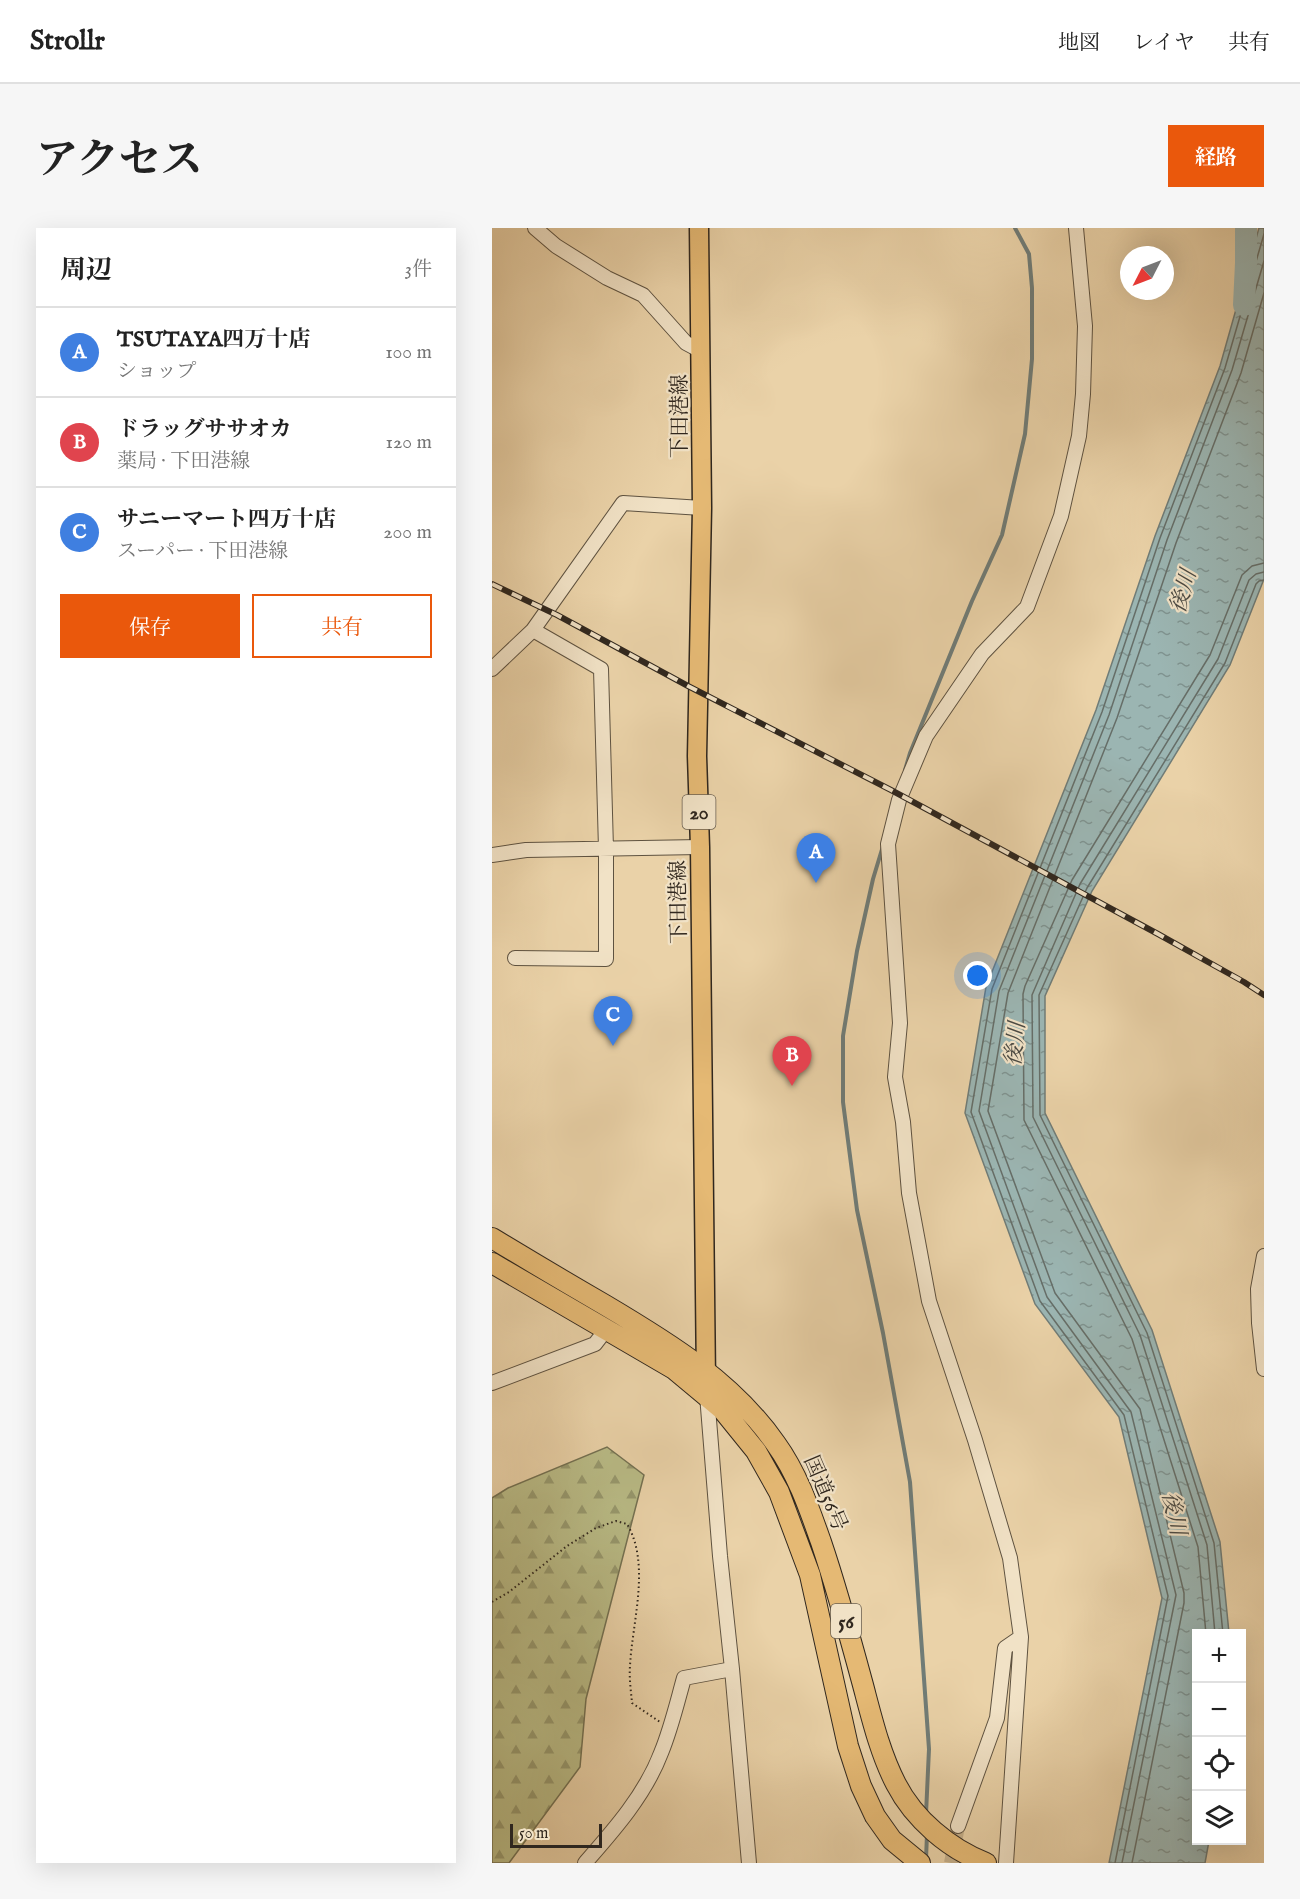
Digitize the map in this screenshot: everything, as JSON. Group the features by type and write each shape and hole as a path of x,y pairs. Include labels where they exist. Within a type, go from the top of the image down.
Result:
{"highway":[{"name":"国道56号","path":"492,1238 663,1339 706,1370 751,1411 777,1445 805,1495 839,1596 882,1751 897,1785 916,1814 941,1838 962,1852 986,1863"},
{"name":"国道56号","path":"492,1263 652,1355 707,1395 722,1409 756,1451 779,1492 810,1575 848,1746 861,1786 875,1816 892,1840 920,1863"}],"main road":[{"name":"下田港線","path":"699,228 702,508 697,756 707,1395"}],"street":[{"path":"535,228 556,246 607,278 644,295 686,343 701,351"},
{"path":"1006,1863 1021,1637 1010,1558 975,1440 929,1301 909,1193 903,1122 895,1077 900,1023 888,844 899,800 926,736 982,654 1027,607 1061,516 1078,436 1083,394 1085,326 1076,228"},
{"path":"492,669 533,630 623,503 702,508"},
{"path":"515,958 606,959 606,849 601,669 533,630"},
{"path":"492,855 526,850 700,847"},
{"path":"1264,1256 1258,1289 1264,1369"},
{"path":"492,1383 595,1344 605,1330"},
{"path":"707,1395 749,1863"},
{"path":"958,1826 997,1718 1005,1648 1021,1637"},
{"path":"585,1863 641,1793 661,1755 684,1678 732,1669"}],"path":[{"path":"492,1602 509,1592 567,1546 596,1528 616,1521 627,1524 633,1533 640,1576 630,1667 632,1703 670,1729"}],"green space":[{"path":"607,1447 644,1475 586,1699 580,1767 509,1863 492,1863 492,1498 508,1488"}],"water":[{"path":"1259,228 1264,228 1264,579 1230,665 1092,891 1045,996 1045,1113 1152,1330 1220,1542 1229,1629 1192,1629 1192,1845 1208,1845 1205,1863 1109,1863 1162,1598 1119,1417 1035,1304 965,1113 986,987 1096,710 1155,536 1220,366"}],"waterway":[{"path":"905,770 972,601 1002,535 1025,434 1032,359 1032,288 1029,254 1015,228"},
{"name":"後川","path":"1244,305 1246,228"},
{"path":"883,846 857,951 843,1036 843,1102 857,1210 883,1333 910,1482 929,1749 926,1814"},
{"path":"926,1859 927,1834"}],"tunnel":[{"path":"951,1863 958,1826"}],"railway":[{"path":"492,584 557,615 688,686 891,790 1158,934 1264,995"}],"place":[{"name":"TSUTAYA四万十店","path":"816,883"},
{"name":"サニーマート四万十店","path":"613,1046"},
{"name":"ドラッグササオカ","path":"792,1086"}]}
